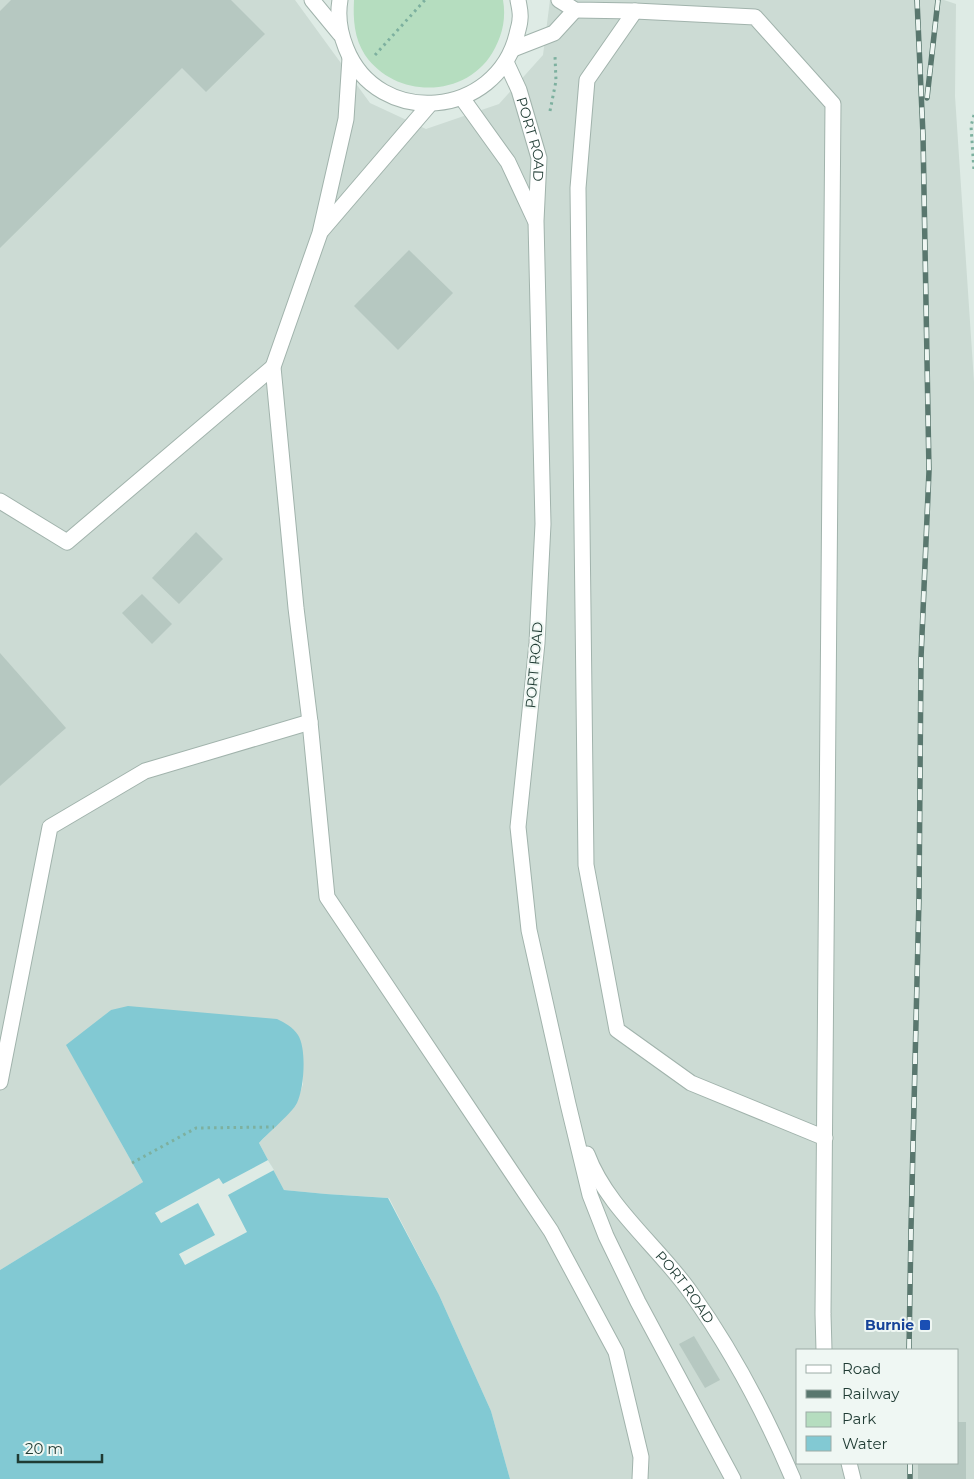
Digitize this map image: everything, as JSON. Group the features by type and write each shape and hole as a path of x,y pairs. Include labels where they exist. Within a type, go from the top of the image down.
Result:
{"lane":[{"path":"312,0 340,34 350,58 365,78 386,93 407,102 430,104 446,103 462,98 487,84 510,56 554,33 574,10"},
{"path":"340,0 338,9 340,34"},
{"path":"510,56 520,19 518,0"},
{"path":"559,0 574,10 755,17 833,104 824,1349"},
{"path":"635,11 587,80 578,188 586,865 617,1030 691,1083 826,1138"},
{"name":"PORT ROAD","path":"510,56 539,158 536,221 543,524 537,643 518,827 529,930 590,1195 606,1236 663,1349 734,1479"},
{"path":"350,58 346,120 320,233 273,367 296,608 310,722 327,897 551,1231 616,1352 641,1457 640,1479"},
{"name":"PORT ROAD","path":"462,98 508,162 536,221"},
{"path":"320,233 430,104"},
{"path":"0,501 67,542 273,367"},
{"path":"0,1082 50,827 145,771 310,722"},
{"name":"PORT ROAD","path":"568,1104 590,1163 612,1199 691,1292 740,1367 774,1432 793,1479"},
{"path":"848,1464 853,1479"}],"path":[{"path":"374,56 425,0"},
{"path":"548,120 556,81 554,33"},
{"path":"974,116 971,126 974,171"},
{"path":"132,1163 196,1128 274,1127"}],"shaded area":[{"path":"0,0 295,0 370,103 426,129 499,104 543,55 550,0 944,0 956,4 955,96 974,382 974,1479 510,1479 491,1411 439,1295 389,1198 284,1190 259,1143 296,1105 303,1084 302,1071 111,1010 67,1046 143,1182 0,1270"}],"green space":[{"path":"354,0 503,0 503,25 495,48 484,65 469,77 433,88 414,86 395,80 379,70 365,55 358,42 355,28"}],"water":[{"path":"128,1006 277,1019 296,1032 303,1050 303,1079 297,1103 259,1143 284,1190 388,1198 439,1295 491,1411 510,1479 0,1479 0,1270 143,1182 66,1045 111,1010"}],"pier":[{"path":"268,1160 274,1170 228,1195 247,1232 185,1265 179,1254 215,1235 198,1203 161,1223 155,1213 219,1178 223,1184"}],"building":[{"path":"11,0 231,0 265,34 206,92 182,68 0,248 0,11"},
{"path":"409,250 453,293 398,350 354,306"},
{"path":"196,532 223,559 179,604 152,578"},
{"path":"142,594 172,624 152,644 122,613"},
{"path":"0,653 66,728 0,786"},
{"path":"694,1336 720,1380 705,1388 679,1344"},
{"path":"959,1422 966,1422 966,1479 918,1479 918,1464 959,1464"}],"railway":[{"path":"909,1349 919,898 921,658 929,471 923,135 917,0"},
{"path":"927,98 938,0"},
{"path":"910,1464 910,1479"}],"place":[{"name":"Burnie","path":"925,1325"}]}
